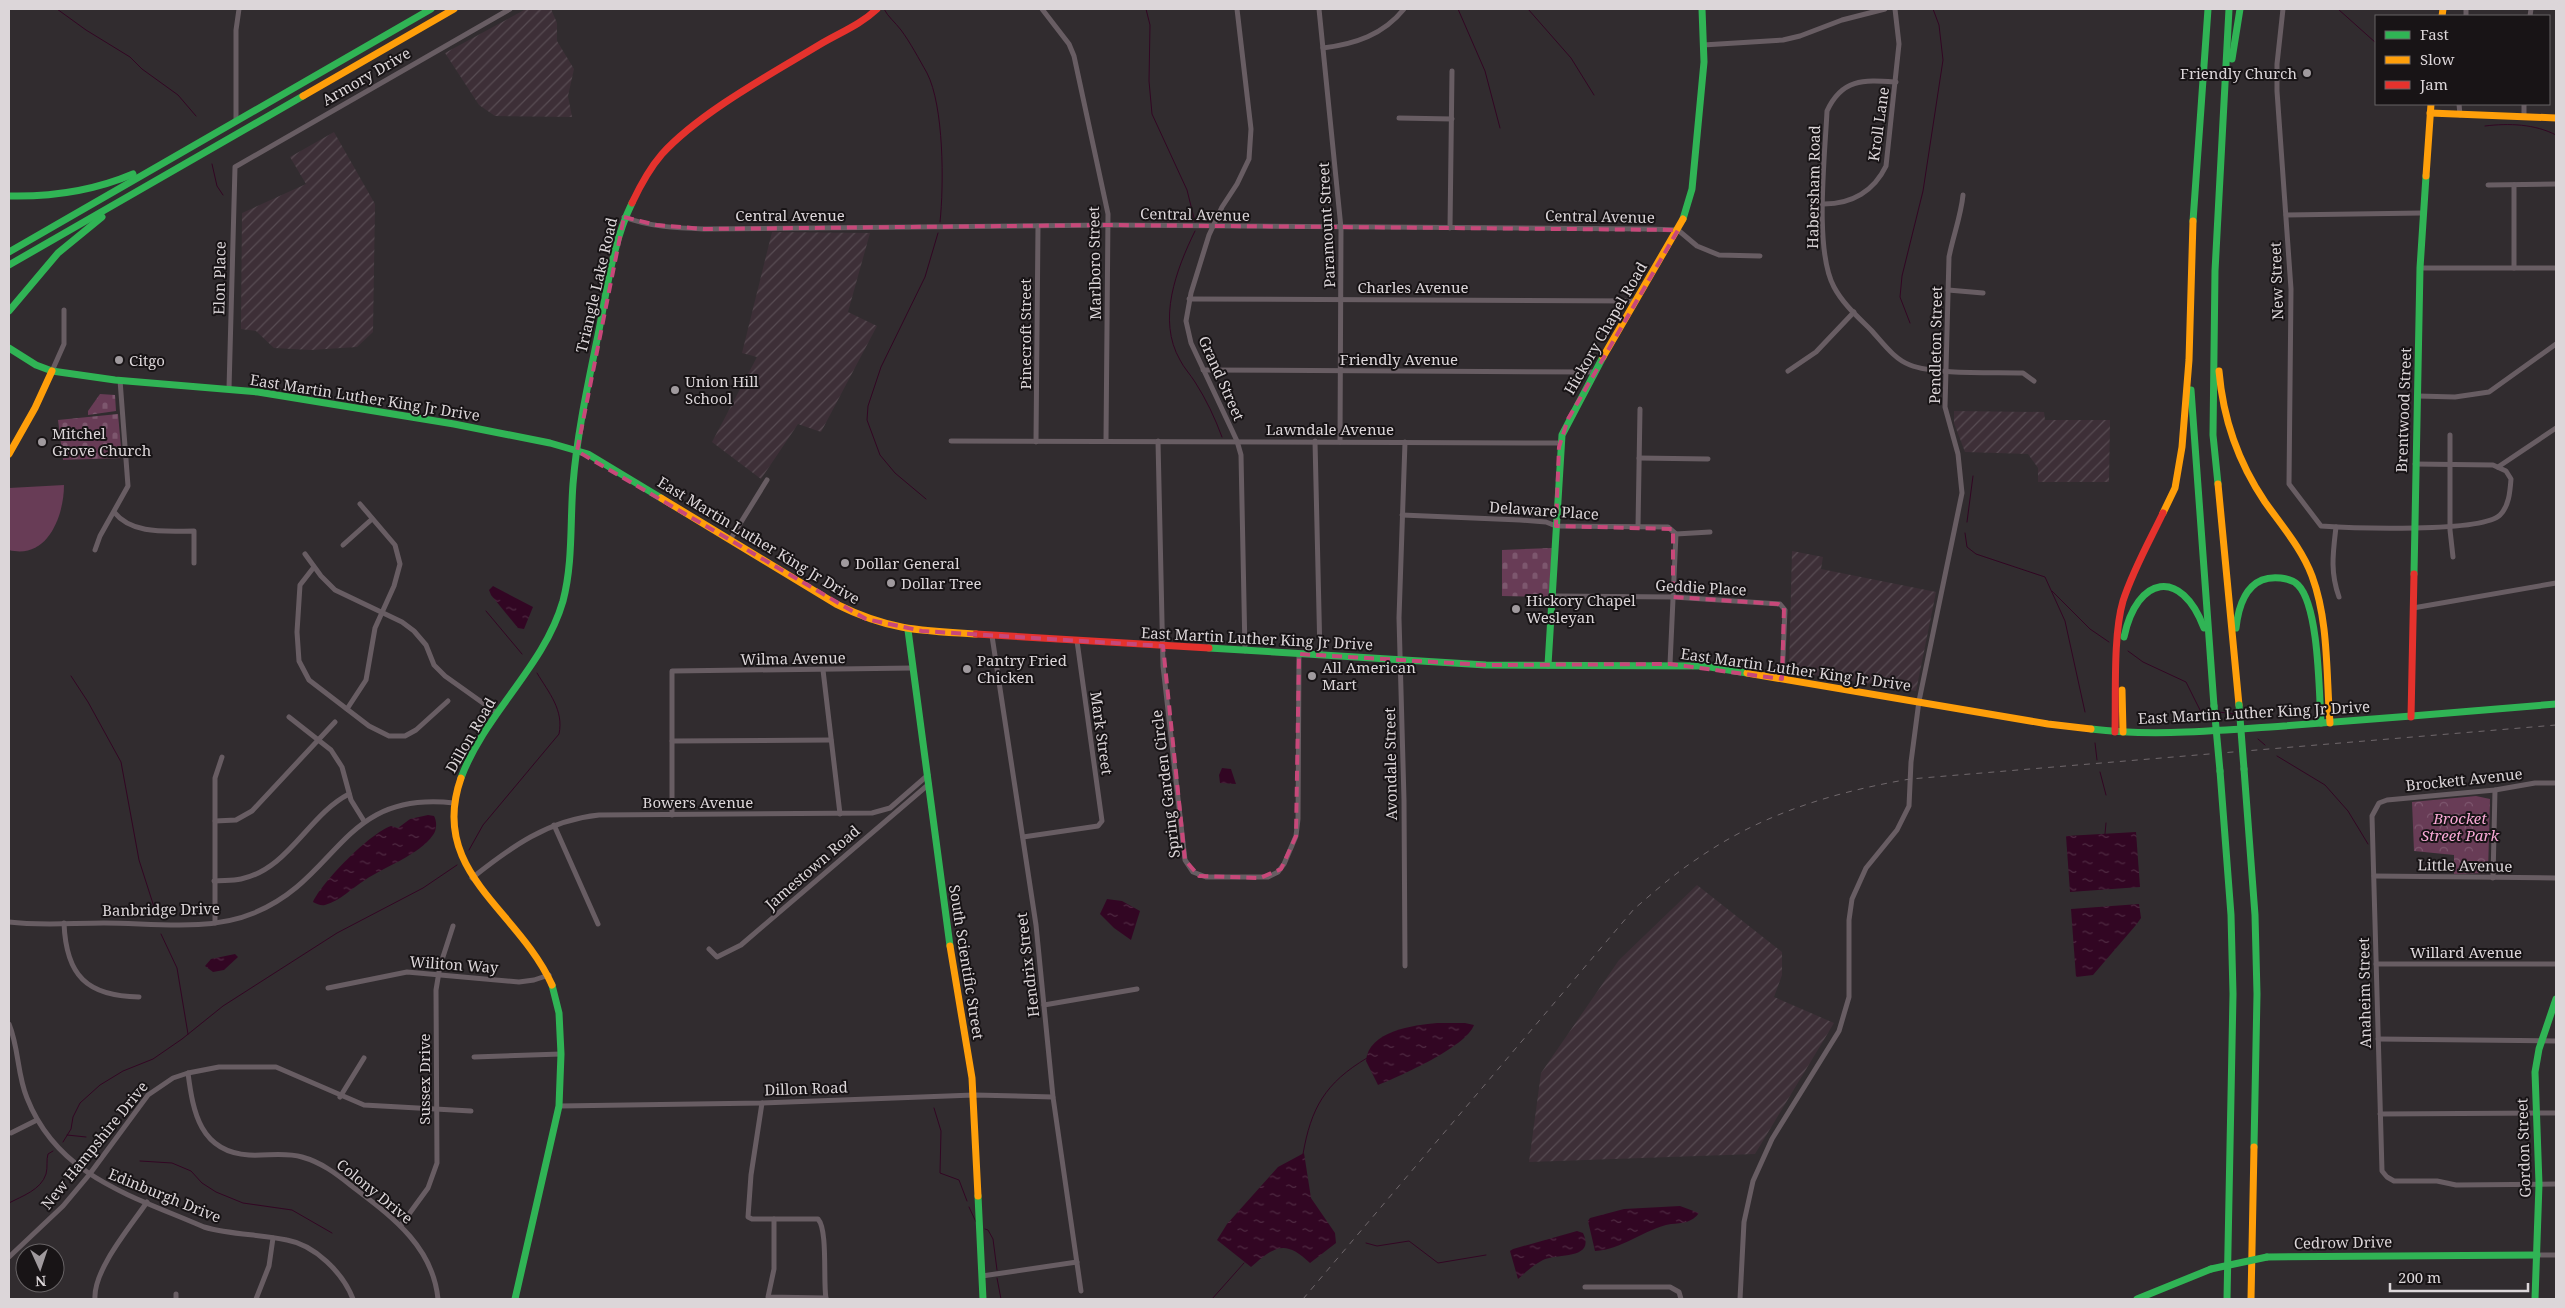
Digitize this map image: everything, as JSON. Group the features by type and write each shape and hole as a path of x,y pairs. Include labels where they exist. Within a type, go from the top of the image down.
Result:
{"main road":[{"path":"9,252 431,9"},
{"path":"9,265 454,9"},
{"name":"Triangle Lake Road","path":"577,451 606,293 624,216 652,166 668,146 693,126 820,45 856,25 877,9"},
{"name":"Hickory Chapel Road","path":"1548,665 1560,443 1568,419 1678,230 1686,213 1692,189 1704,62 1702,9"},
{"path":"2202,9 2200,65 2204,82"},
{"path":"2119,732 2119,623 2132,577 2175,488 2182,447 2189,360 2193,223 2208,9"},
{"path":"2229,9 2214,342 2213,435 2239,705 2255,914 2257,994 2251,1299"},
{"path":"2224,113 2230,94 2233,50 2240,9"},
{"name":"Brentwood Street","path":"2412,717 2413,608 2417,528 2415,464 2420,268 2422,213 2431,105"},
{"path":"2430,113 2556,118"},
{"path":"9,196 57,196 91,190 123,179 183,151"},
{"path":"9,311 40,271 82,232 150,184"},
{"path":"2214,342 2218,357 2223,408 2237,451 2253,484 2301,554 2313,578 2320,607 2330,723"},
{"name":"East Martin Luther King Jr Drive","path":"9,348 36,365 52,371 120,380 258,392 454,424 588,454 836,604 866,619 908,630 1486,665 1670,664 1704,666 2048,724 2119,732 2178,733 2412,717 2556,704"},
{"path":"2189,360 2214,706 2232,916 2233,994 2227,1299"},
{"path":"9,454 52,371"},
{"name":"Dillon Road","path":"515,1299 551,1134 559,1106 561,1054 558,1006 548,975 535,953 472,878 464,864 454,834 454,803 465,768 497,713 547,639 564,594 571,556 573,484 577,451"},
{"path":"2234,649 2238,610 2247,593 2259,582 2274,577 2287,579 2298,585 2306,598 2312,616 2321,723"},
{"path":"2119,732 2124,629 2132,606 2145,592 2157,586 2172,587 2193,602 2202,618 2210,651"},
{"name":"South Scientific Street","path":"908,630 952,962 974,1096 983,1299"},
{"name":"Gordon Street","path":"2535,1299 2539,1184 2535,1072 2542,1041 2556,999"},
{"name":"Cedrow Drive","path":"2137,1299 2211,1269 2238,1262 2267,1258 2537,1255"}],"street":[{"path":"236,121 236,30 238,9"},
{"name":"Armory Drive","path":"235,167 510,9"},
{"name":"Marlboro Street","path":"1042,9 1069,44 1074,56 1104,191 1108,225 1106,441"},
{"name":"Grand Street","path":"1237,9 1251,144 1244,172 1222,207 1212,228 1189,299 1186,321 1188,333 1203,370 1237,441 1242,465 1245,651"},
{"name":"Paramount Street","path":"1319,9 1341,228 1340,442"},
{"path":"1323,48 1352,43 1372,35 1392,23 1404,9"},
{"path":"1703,45 1783,40 1800,36 1842,20 1885,9"},
{"name":"Kroll Lane","path":"1824,204 1842,203 1858,197 1872,188 1882,174 1889,157 1900,44 1895,9"},
{"name":"New Street","path":"2283,9 2277,64 2277,90 2291,288 2289,484 2321,526 2336,527"},
{"path":"1450,228 1452,71"},
{"name":"Habersham Road","path":"1896,82 1856,82 1841,90 1831,102 1827,111 1822,241 1826,268 1834,287 1854,312 1897,358 1910,366 1945,370 2023,372 2034,381"},
{"path":"2459,105 2460,115"},
{"path":"2524,105 2524,117"},
{"path":"1399,118 1452,119"},
{"name":"Elon Place","path":"229,389 235,167"},
{"path":"2488,185 2556,184"},
{"path":"2514,185 2514,268"},
{"name":"Pendleton Street","path":"1740,1299 1742,1239 1753,1181 1772,1139 1839,1031 1846,1014 1851,977 1849,920 1852,899 1866,868 1897,830 1908,808 1911,762 1919,701 1962,493 1958,454 1945,407 1945,370 1949,257 1953,234 1962,210 1963,195"},
{"path":"2286,215 2422,213"},
{"name":"Central Avenue","path":"624,216 639,223 704,229 1108,225 1212,228 1678,230"},
{"name":"Pinecroft Street","path":"1036,442 1038,226"},
{"path":"1678,230 1706,251 1719,255 1760,256"},
{"path":"2420,268 2556,268"},
{"path":"1948,290 1983,293"},
{"name":"Charles Avenue","path":"1189,299 1636,301"},
{"path":"52,371 64,344 64,310"},
{"path":"1788,371 1811,357 1854,312"},
{"path":"2418,396 2473,396 2489,392 2556,344"},
{"name":"Friendly Avenue","path":"1203,370 1594,372"},
{"path":"95,550 100,536 128,486 120,380"},
{"path":"1638,527 1640,409"},
{"path":"2498,467 2556,428"},
{"path":"2450,435 2454,557"},
{"name":"Lawndale Avenue","path":"951,441 1560,443"},
{"name":"Spring Garden Circle","path":"1158,441 1163,646 1185,860 1193,872 1206,877 1268,877 1281,869 1291,851 1298,819 1299,654"},
{"path":"1315,441 1320,655"},
{"name":"Avondale Street","path":"1405,442 1400,618 1405,966"},
{"path":"1639,458 1708,459"},
{"path":"2339,597 2333,580 2332,567 2336,527 2417,528 2452,526 2498,517 2505,508 2511,479 2506,471 2498,467 2493,465 2415,464"},
{"path":"730,540 767,480"},
{"path":"347,709 366,680 372,637 397,577 400,558 395,545 360,504"},
{"path":"114,512 122,522 131,526 157,530 194,531 194,563"},
{"name":"Delaware Place","path":"1402,514 1546,522 1556,526 1668,527 1676,534 1710,532"},
{"path":"343,545 372,519"},
{"path":"1670,664 1676,534"},
{"path":"306,554 328,584 344,596 382,613 414,631 426,645 434,664 440,671 497,713"},
{"path":"314,567 303,580 299,593 297,632 299,660 309,680 376,731 389,736 399,737 416,730 448,701"},
{"path":"2413,608 2556,583"},
{"name":"Geddie Place","path":"1552,596 1673,597 1778,604 1785,610 1782,679"},
{"name":"Hendrix Street","path":"992,636 1023,837 1044,1005 1053,1097 1081,1291"},
{"name":"Mark Street","path":"1023,837 1098,826 1102,821 1077,641"},
{"name":"Wilma Avenue","path":"672,741 672,671 913,668"},
{"path":"823,670 840,814"},
{"path":"289,717 320,739 331,750 342,767 349,794 364,821"},
{"path":"215,821 236,820 252,811 335,722"},
{"path":"672,815 672,741 831,740"},
{"path":"215,923 216,778 222,757"},
{"name":"Bowers Avenue","path":"472,878 515,845 570,819 599,815 872,813 885,810 928,775"},
{"name":"Brockett Avenue","path":"2376,806 2387,800 2495,790 2535,783 2556,783"},
{"name":"Jamestown Road","path":"709,949 717,957 741,945 929,784"},
{"path":"2493,878 2495,790"},
{"path":"214,881 240,880 259,873 275,862 327,807 349,794"},
{"name":"Banbridge Drive","path":"9,922 215,923 254,913 279,901 309,877 344,838 364,821 384,810 406,803 437,801 454,803"},
{"name":"Anaheim Street","path":"2376,806 2372,816 2381,1168 2387,1177 2394,1180 2437,1181 2456,1185 2539,1184"},
{"path":"554,825 598,924"},
{"name":"Little Avenue","path":"2374,876 2556,878"},
{"path":"64,923 65,946 68,956 81,977 94,989 105,994 139,997"},
{"name":"Sussex Drive","path":"401,1225 428,1188 434,1176 437,1163 436,990 438,973 453,926"},
{"name":"Willard Avenue","path":"2376,964 2556,964"},
{"name":"Wiliton Way","path":"328,988 396,973 438,973 524,982 548,975"},
{"path":"1044,1005 1137,989"},
{"name":"Edinburgh Drive","path":"9,1024 13,1035 21,1080 37,1120 59,1150 89,1175 98,1181 204,1227 300,1244 321,1257 340,1274 353,1299"},
{"path":"2378,1039 2556,1041"},
{"path":"474,1057 561,1054"},
{"path":"340,1096 364,1058"},
{"name":"New Hampshire Drive","path":"9,1257 62,1206 89,1175 148,1095 166,1081 188,1073 219,1067 276,1067 292,1072 340,1096 375,1107 437,1108 471,1112"},
{"name":"Colony Drive","path":"188,1073 196,1118 205,1132 217,1144 242,1154 289,1154 328,1168 401,1225 419,1246 430,1267 438,1299"},
{"name":"Dillon Road","path":"559,1106 762,1103 974,1096 1053,1097"},
{"path":"762,1103 748,1217 752,1219 816,1218 821,1222 826,1298 768,1297 774,1269 774,1219"},
{"path":"2380,1114 2556,1113"},
{"path":"11,1133 37,1120"},
{"path":"2539,1184 2556,1184"},
{"path":"95,1299 99,1278 104,1266 148,1202"},
{"path":"256,1299 269,1266 273,1238"},
{"name":"Cedrow Drive","path":"2537,1255 2556,1255"},
{"path":"982,1276 1077,1262"},
{"path":"1585,1287 1670,1288 1679,1292 1681,1299"}],"highlighted area":[{"path":"624,217 656,225 704,229 1108,225 1678,230 1568,419 1559,447 1556,526 1673,529 1673,597 1778,604 1784,608 1782,679 1670,664 1486,665 1299,654 1296,836 1281,869 1260,878 1199,876 1185,860 1163,646 922,631 866,619 577,451"}],"shaded area":[{"path":"526,9 551,9 557,23 557,41 574,69 568,96 572,117 495,116 479,105 445,53"},
{"path":"334,132 375,204 373,332 357,347 311,350 274,348 256,331 241,329 242,213 306,184 290,157"},
{"path":"772,232 870,233 848,312 877,326 821,432 798,424 761,479 712,442 757,357 742,353"},
{"path":"1954,411 2044,412 2045,420 2110,420 2109,482 2038,482 2038,468 2028,454 1965,452 1954,423"},
{"path":"1792,551 1823,557 1821,569 1936,592 1916,691 1789,671"},
{"path":"1697,885 1782,952 1782,975 1774,997 1834,1023 1755,1154 1529,1162 1541,1073 1619,960"}],"green space":[{"path":"100,394 115,395 116,411 88,415 88,411"},
{"path":"118,414 122,458 63,460 58,420"},
{"path":"64,485 61,509 57,521 44,542 34,548 23,551 9,550 9,488"},
{"path":"1552,548 1549,597 1502,596 1502,550"},
{"name":"Brocket Street Park","path":"2476,796 2490,799 2488,873 2454,874 2454,855 2414,851 2412,802"}],"water":[{"path":"493,586 533,607 524,629 518,628 491,595 489,590"},
{"path":"1222,768 1231,769 1236,784 1220,783 1219,775"},
{"path":"428,815 435,818 435,831 419,849 365,880 336,901 324,905 313,902 336,871 371,838 391,826 398,828 410,819"},
{"path":"2136,832 2140,887 2070,892 2066,836"},
{"path":"1107,899 1122,901 1140,911 1131,940 1114,928 1100,914"},
{"path":"2139,904 2141,918 2093,975 2076,977 2071,909"},
{"path":"235,954 238,957 224,970 213,972 205,966 211,959"},
{"path":"1437,1023 1465,1023 1474,1025 1468,1034 1446,1051 1416,1068 1378,1085 1366,1061 1369,1051 1375,1043 1383,1036 1405,1028"},
{"path":"1304,1153 1311,1198 1335,1233 1336,1243 1310,1263 1294,1251 1280,1248 1267,1254 1251,1267 1217,1240 1227,1224 1278,1167"},
{"path":"1680,1206 1699,1213 1690,1221 1661,1227 1614,1247 1595,1251 1588,1221 1590,1218 1624,1209"},
{"path":"1577,1231 1583,1233 1586,1242 1580,1252 1543,1260 1518,1279 1510,1251"}],"waterway":[{"path":"57,9 86,30 130,57 142,69 178,95 196,116"},
{"path":"884,9 911,45 933,87 940,125 942,167 940,222"},
{"path":"1146,9 1150,25 1149,81 1152,114 1187,190 1195,222"},
{"path":"1458,9 1485,71 1500,128"},
{"path":"1528,9 1571,58 1594,95"},
{"path":"1910,323 1900,297 1902,276 1923,191 1943,60 1939,25 1933,9"},
{"path":"2338,9 2375,42"},
{"path":"2485,126 2522,125 2548,131 2556,135"},
{"path":"212,164 217,186 223,195"},
{"path":"1195,231 1176,278 1172,295 1170,328 1173,345 1180,360 1203,395 1222,437"},
{"path":"926,499 895,473 880,455 867,420 868,406 881,367 925,277 938,233"},
{"path":"1967,522 1973,476"},
{"path":"1965,533 1967,547 1976,554 2045,577 2065,621 2085,712"},
{"path":"2052,591 2090,629 2109,642"},
{"path":"486,611 522,654"},
{"path":"2128,651 2143,662 2186,682 2201,712 2211,712"},
{"path":"469,850 483,825 559,734 560,725 557,709 551,695 537,673"},
{"path":"71,676 88,702 121,762 139,860 155,910"},
{"path":"2218,712 2236,714"},
{"path":"2258,739 2265,745"},
{"path":"2095,743 2097,760"},
{"path":"2277,756 2325,785 2348,811 2368,844"},
{"path":"2100,772 2106,795"},
{"path":"2105,834 2106,823"},
{"path":"63,1142 71,1129 73,1117 80,1103 100,1085 123,1071 153,1059 182,1039 223,1006 337,933 423,888 457,865"},
{"path":"161,934 177,968 188,1034"},
{"path":"1303,1154 1310,1123 1322,1098 1340,1077 1367,1058"},
{"path":"934,1108 941,1131 940,1173 959,1180 967,1201"},
{"path":"67,1135 86,1137"},
{"path":"9,1203 30,1192 44,1180 48,1154 53,1151"},
{"path":"140,1161 172,1163 191,1171 202,1183 216,1192 243,1203 292,1210 332,1233"},
{"path":"969,1207 976,1222"},
{"path":"985,1229 988,1230 993,1239 997,1270"},
{"path":"1366,1243 1377,1246 1409,1241 1438,1263 1486,1255"},
{"path":"1212,1299 1244,1263"},
{"path":"997,1278 1001,1299"}],"railway":[{"path":"1303,1299 1634,909 1697,859 1721,843 1772,817 1826,798 1910,779 2556,725"}],"traffic: fast":[{"path":"9,252 431,9"},
{"path":"1683,219 1692,189 1704,62 1702,9"},
{"path":"2193,221 2208,9"},
{"path":"2218,484 2213,435 2215,271 2229,9"},
{"path":"2232,59 2240,9"},
{"path":"9,265 303,96"},
{"path":"9,196 72,192 103,185 133,174"},
{"path":"2414,574 2420,268 2426,176"},
{"path":"461,778 471,754 484,732 529,669 542,647 554,625 563,601 570,558 572,499 583,409 615,251 632,203"},
{"path":"9,311 58,253 102,217"},
{"path":"9,348 36,365 52,371 115,380 258,392 454,424 550,443 588,454 661,498"},
{"path":"1548,665 1562,435 1603,357"},
{"path":"2191,390 2214,706"},
{"path":"2236,628 2238,614 2250,588 2262,580 2276,578 2290,580 2298,585 2305,596 2314,630 2321,723"},
{"path":"2124,637 2130,617 2139,601 2149,591 2160,587 2172,588 2184,595 2194,608 2204,628"},
{"path":"908,630 950,946"},
{"path":"1209,648 1486,665 1704,666 1747,673"},
{"path":"2091,729 2163,733 2211,731 2556,704"},
{"path":"2239,705 2244,769"},
{"path":"2214,706 2220,771"},
{"path":"2244,769 2255,915 2257,994 2254,1147"},
{"path":"2220,771 2231,915 2233,994 2227,1299"},
{"path":"515,1299 559,1106 561,1054 559,1013 552,985"},
{"path":"2535,1299 2539,1184 2535,1072 2539,1049 2556,999"},
{"path":"978,1196 983,1299"},
{"path":"2267,1257 2537,1255"},
{"path":"2211,1269 2267,1257"},
{"path":"2137,1299 2211,1269"}],"traffic: slow":[{"path":"303,96 454,9"},
{"path":"2442,15 2443,9"},
{"path":"2426,176 2431,105"},
{"path":"2430,113 2556,118"},
{"path":"1603,357 1683,219"},
{"path":"2163,513 2175,488 2182,447 2189,360 2193,221"},
{"path":"9,454 35,408 52,371"},
{"path":"2219,371 2228,423 2240,456 2255,487 2297,547 2312,576 2324,630 2330,723"},
{"path":"2218,484 2239,705"},
{"path":"661,498 836,604 855,613 904,628 976,634"},
{"path":"1747,673 2048,724 2091,729"},
{"path":"2122,690 2123,732"},
{"path":"461,778 454,811 457,839 466,865 481,888 537,958 552,985"},
{"path":"950,946 972,1078 978,1196"},
{"path":"2251,1299 2254,1147"}],"traffic: jam":[{"path":"632,203 657,160 695,124 758,81 856,24 877,9"},
{"path":"2115,732 2116,647 2123,601 2163,513"},
{"path":"2411,717 2414,574"},
{"path":"976,634 1209,648"}],"place":[{"name":"Friendly Church","path":"2307,73"},
{"name":"Citgo","path":"119,360"},
{"name":"Union Hill School","path":"675,390"},
{"name":"Mitchel Grove Church","path":"42,442"},
{"name":"Dollar General","path":"845,563"},
{"name":"Dollar Tree","path":"891,583"},
{"name":"Hickory Chapel Wesleyan","path":"1516,609"},
{"name":"Pantry Fried Chicken","path":"967,669"},
{"name":"All American Mart","path":"1312,676"}]}
